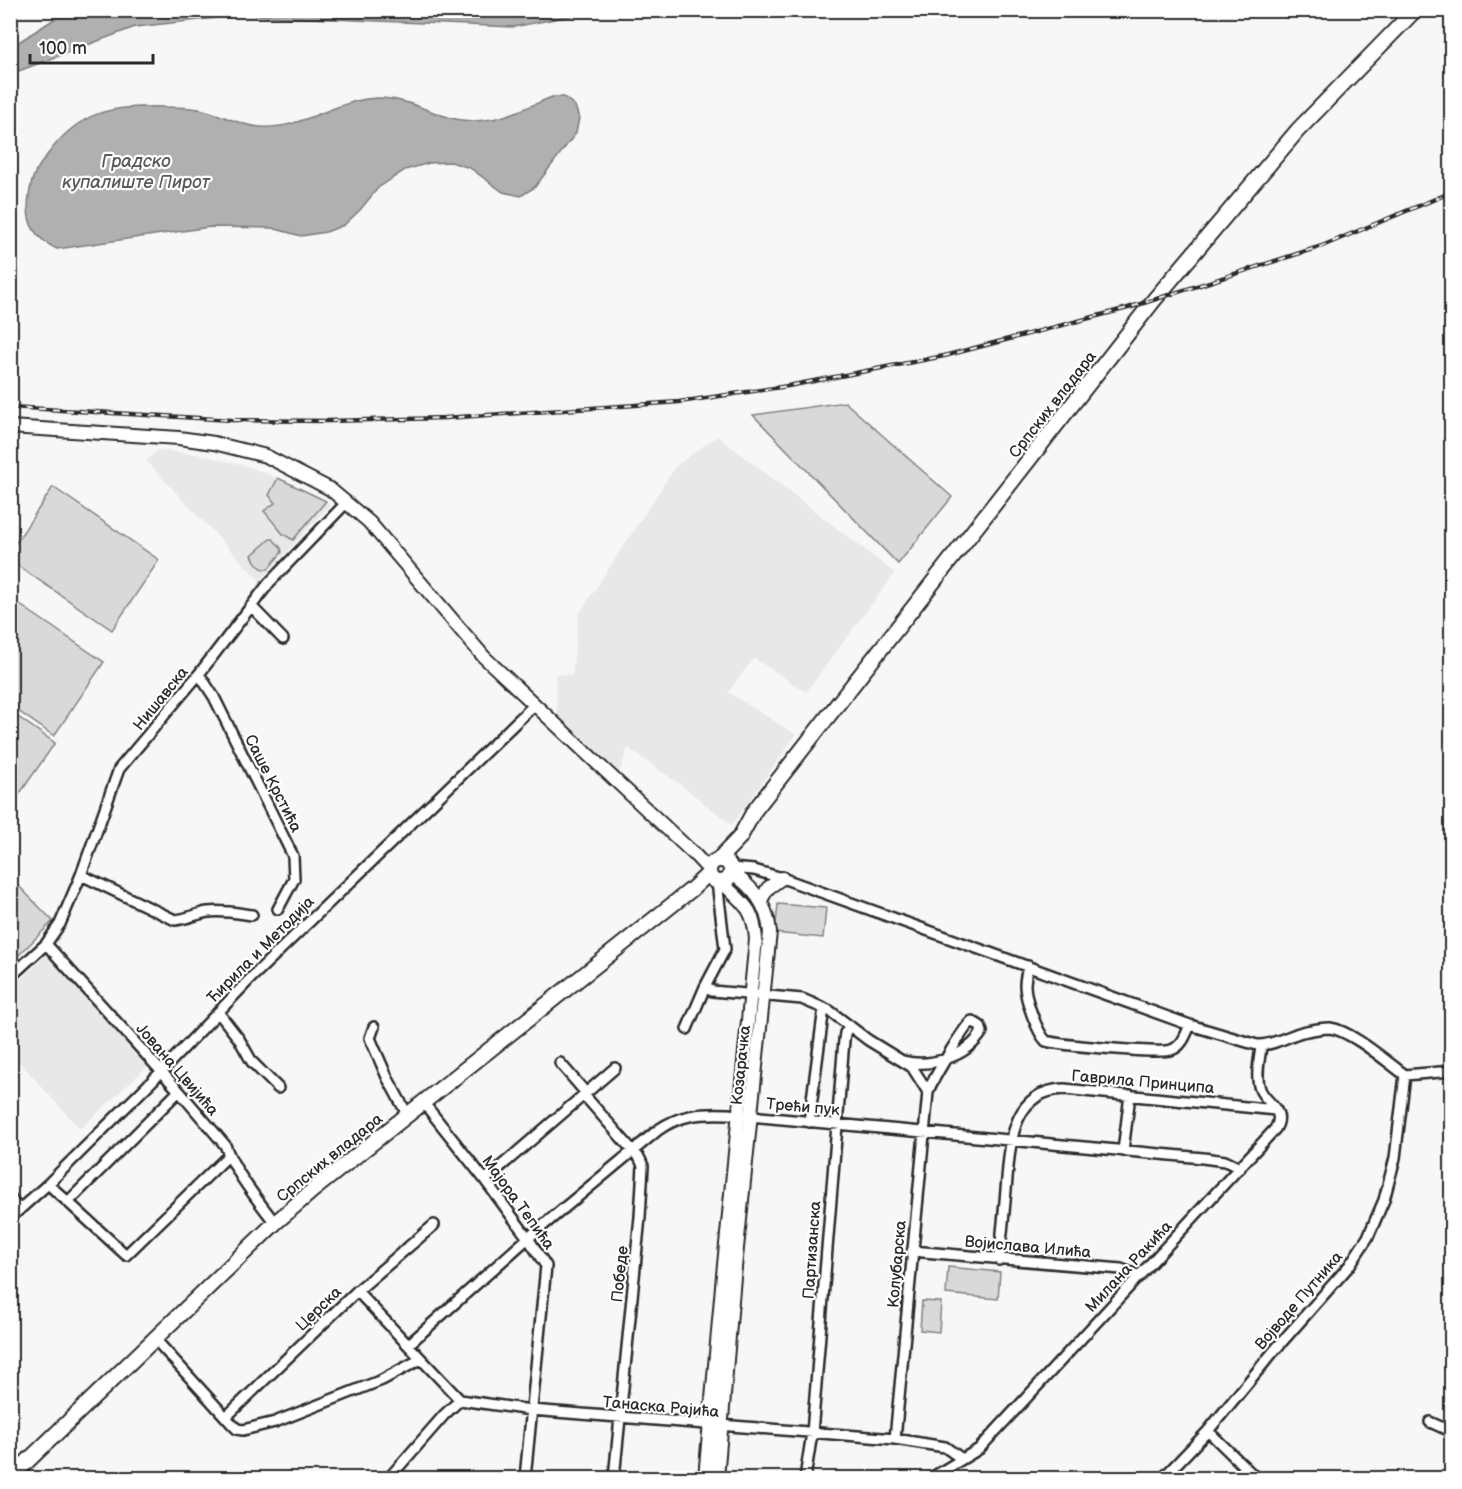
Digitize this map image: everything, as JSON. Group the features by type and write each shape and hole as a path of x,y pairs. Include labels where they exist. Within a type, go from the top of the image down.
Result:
{"main road":[{"name":"Српских владара","path":"15,1474 275,1223 407,1114 734,857 740,837 761,802 1154,300 1298,130 1415,10"}],"street":[{"path":"10,427 179,438 214,443 266,456 318,482 347,502 369,522 484,657 694,854 719,871 754,870 782,878 1190,1025 1261,1046 1312,1030 1331,1028 1356,1040 1405,1076 1452,1071"},
{"name":"Нишавска","path":"10,977 46,944 60,924 81,875 119,769 199,674 269,583 347,502"},
{"path":"251,606 283,639"},
{"name":"Саше Крстића","path":"199,674 214,697 292,851 295,862 294,879 278,909"},
{"name":"Ћирила и Методија","path":"10,1218 48,1184 161,1072 298,932 534,705"},
{"path":"687,1029 725,949 719,871"},
{"name":"Козарачка","path":"719,871 754,891 767,913 770,932 751,1116 728,1276"},
{"name":"Козарачка","path":"717,1479 716,1426 738,1115 756,939 753,919 719,871"},
{"path":"81,875 175,920 193,918 203,913 224,911 252,915"},
{"path":"761,900 768,888 782,878"},
{"name":"Јована Цвијића","path":"46,944 225,1145 229,1155 275,1223"},
{"path":"1028,966 1025,993 1038,1029 1046,1041 1144,1050 1171,1050 1182,1042 1190,1025"},
{"path":"705,987 712,991 802,999 824,1008 841,1017 850,1026 912,1067 928,1092"},
{"path":"808,1122 824,1008"},
{"path":"218,1012 239,1039 252,1062 278,1088"},
{"name":"Партизанска","path":"805,1479 812,1433 844,1040 845,1033 850,1026"},
{"path":"374,1027 370,1038 407,1114"},
{"path":"1261,1046 1259,1087 1276,1110"},
{"name":"Колубарска","path":"895,1439 928,1092 947,1059 918,1064 903,1061"},
{"name":"Победе","path":"561,1063 640,1159 643,1166 614,1479"},
{"path":"485,1180 615,1068"},
{"name":"Војводе Путника","path":"1162,1479 1208,1431 1273,1352 1349,1266 1368,1237 1383,1200 1395,1158 1405,1076"},
{"name":"Гаврила Принципа","path":"999,1260 1011,1141 1022,1111 1031,1100 1043,1093 1064,1089 1276,1110"},
{"path":"68,1202 179,1091"},
{"path":"1123,1151 1130,1095"},
{"name":"Мајора Тепића","path":"423,1102 485,1180 544,1262 546,1270 525,1479"},
{"name":"Милана Ракића","path":"931,1479 979,1449 1275,1129 1279,1123 1276,1110"},
{"name":"Трећи пук","path":"408,1345 528,1238 632,1151 658,1130 681,1117 701,1113 751,1116 1216,1159 1240,1168"},
{"path":"48,1184 126,1255 229,1155"},
{"path":"10,1197 19,1210"},
{"name":"Церска","path":"226,1417 357,1291 434,1225"},
{"name":"Војислава Илића","path":"912,1251 1121,1269 1140,1276"},
{"path":"357,1291 460,1400 416,1446 389,1479"},
{"path":"154,1338 240,1430 260,1427 382,1380 421,1359"},
{"name":"Танаска Рајића","path":"460,1400 531,1410 619,1418 895,1439 945,1447 962,1459"},
{"path":"1430,1422 1452,1432"},
{"name":"Козарачка","path":"705,1479 716,1426"},
{"path":"1208,1431 1256,1479"},
{"path":"10,1458 15,1474"}],"shaded area":[{"path":"845,402 952,497 898,564 753,415"},
{"path":"717,436 895,573 806,692 754,658 728,692 796,735 732,825 681,785 628,748 618,777 558,723 555,674 572,675 579,614 676,466"},
{"path":"158,450 196,454 247,466 328,502 329,506 260,581 146,461"},
{"path":"278,478 326,501 293,540 283,534 264,511 275,503 269,495"},
{"path":"53,487 159,560 112,630 11,561 11,550"},
{"path":"270,539 273,539 282,552 268,569 263,569 252,555"},
{"path":"10,598 104,662 54,736 11,706"},
{"path":"11,712 55,743 11,806"},
{"path":"11,878 53,921 11,963"},
{"path":"778,904 826,908 823,938 775,933"},
{"path":"46,955 148,1066 80,1129 11,1053 11,988"},
{"path":"948,1267 1000,1272 998,1299 946,1294"},
{"path":"922,1301 941,1302 939,1332 920,1330"}],"water":[{"path":"78,11 597,11 513,27 244,15 135,27 16,72 11,77 11,47 56,18"},
{"name":"Градско купалиште Пирот","path":"552,97 564,97 575,106 579,118 576,133 535,187 521,196 503,192 470,168 451,162 429,163 405,170 378,188 344,225 326,232 301,236 272,228 210,227 57,249 39,236 30,221 28,203 30,192 33,177 41,163 72,128 98,114 113,110 128,107 190,108 207,111 252,126 275,127 290,124 348,103 378,98 405,102 448,117 476,121 502,117"}],"railway":[{"path":"10,407 232,420 329,421 445,418 679,402 788,386 944,356 1128,308 1322,246 1452,192"}]}
